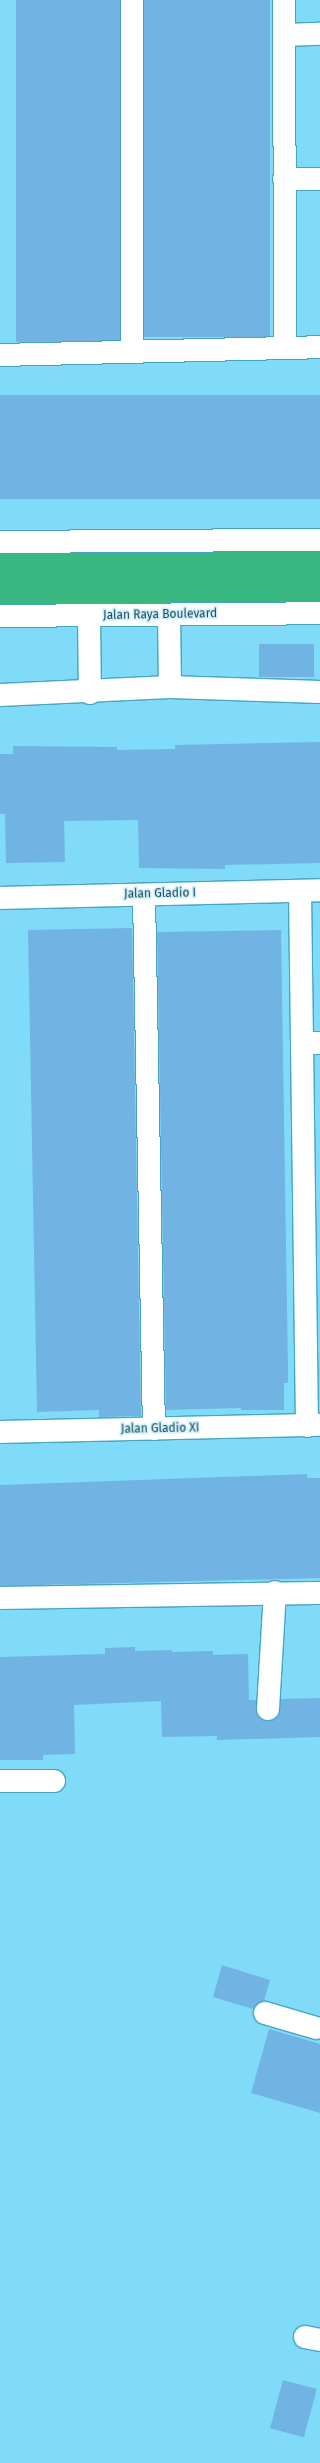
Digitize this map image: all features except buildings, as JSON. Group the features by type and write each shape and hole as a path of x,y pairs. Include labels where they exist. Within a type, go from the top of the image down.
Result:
{"street":[{"path":"132,0 132,352"},
{"path":"284,0 285,348"},
{"path":"284,35 320,34"},
{"path":"284,179 320,179"},
{"path":"0,355 320,347"},
{"path":"0,542 320,540"},
{"name":"Jalan Raya Boulevard","path":"0,616 320,613"},
{"path":"169,615 170,687"},
{"path":"89,616 90,692"},
{"path":"0,695 90,692 170,687 320,692"},
{"path":"310,891 313,1425"},
{"name":"Jalan Gladio I","path":"0,898 310,891"},
{"path":"144,895 154,1429"},
{"name":"Jalan Gladio XI","path":"0,1432 313,1425"},
{"path":"268,1709 275,1592"},
{"path":"0,1598 275,1592 320,1593"},
{"path":"0,1781 54,1781"},
{"path":"265,2013 319,2025"}],"green space":[{"path":"0,540 320,540 320,613 0,613"}]}
